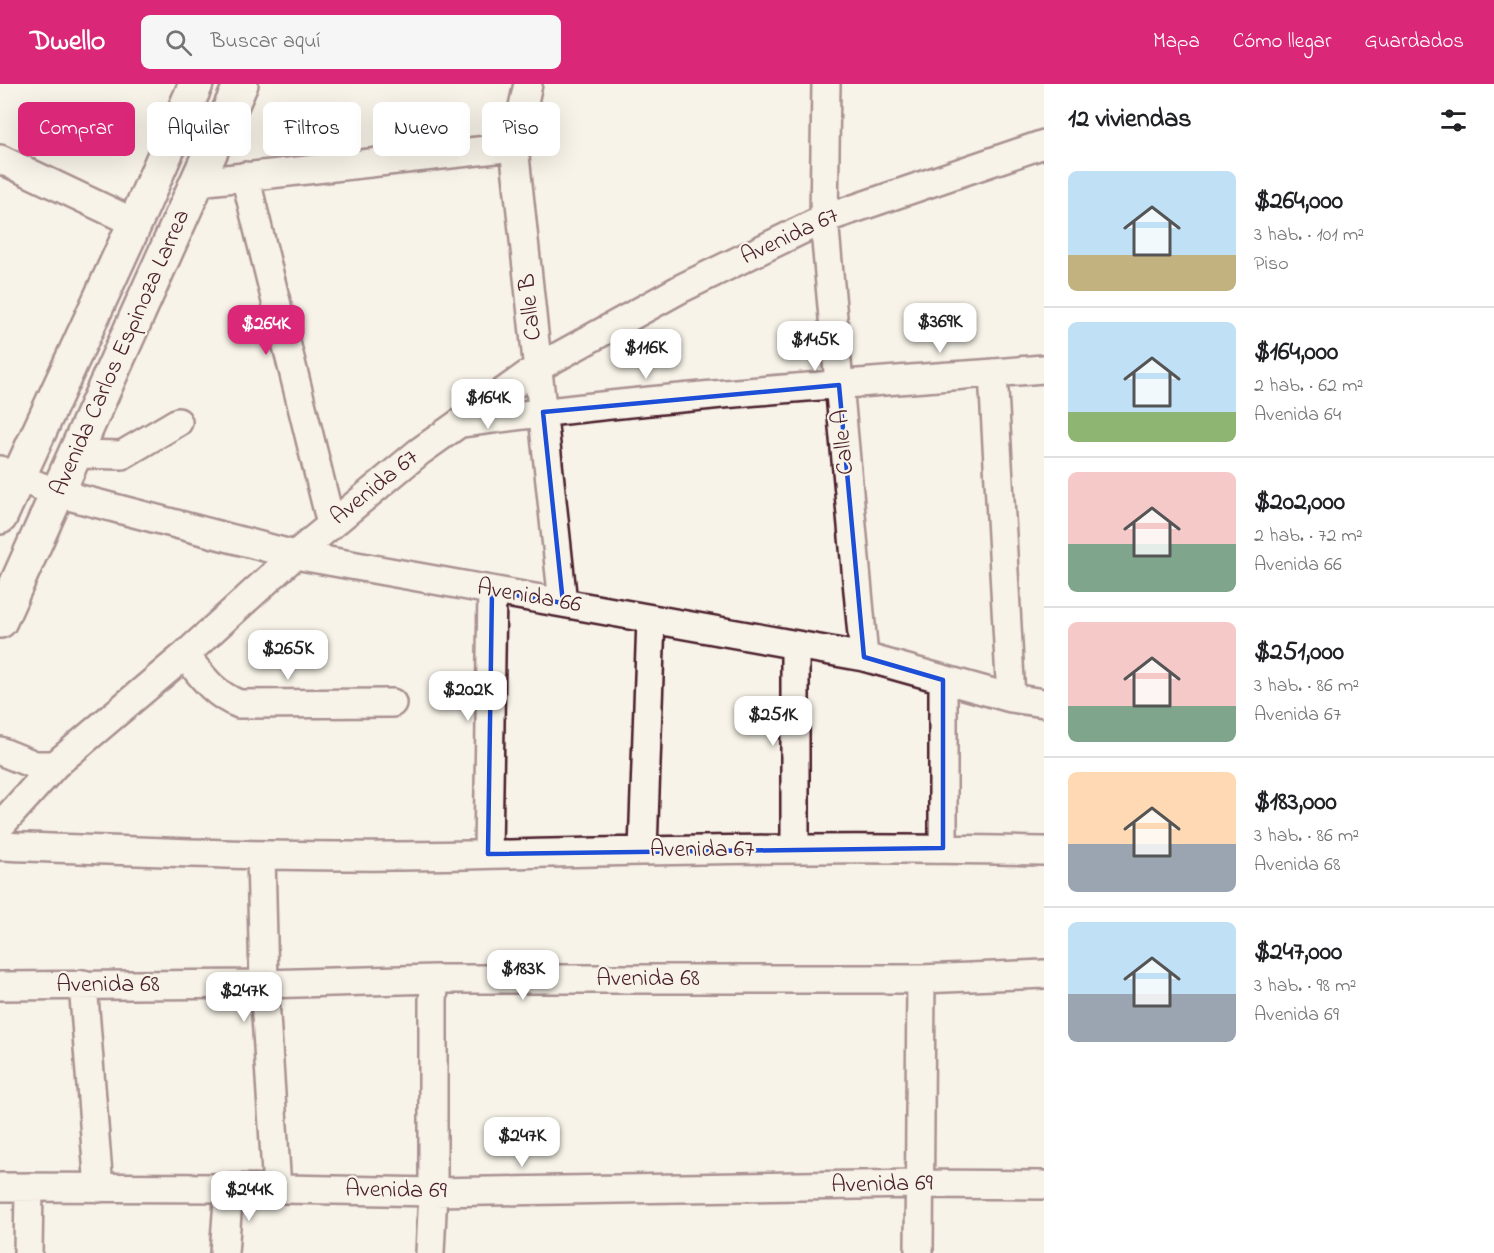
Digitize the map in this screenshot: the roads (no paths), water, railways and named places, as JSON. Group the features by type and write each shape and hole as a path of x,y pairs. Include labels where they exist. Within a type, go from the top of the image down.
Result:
{"main road":[{"name":"Avenida Carlos Espinoza Larrea","path":"0,517 9,474 135,223 196,84"},
{"name":"Avenida Carlos Espinoza Larrea","path":"0,621 241,84"}],"street":[{"name":"Calle B","path":"524,102 528,84"},
{"name":"Calle A","path":"826,84 824,219 864,657"},
{"name":"Avenida 67","path":"0,826 55,765 185,655 331,524 419,452 537,368 682,288 824,219 1044,144"},
{"path":"198,182 482,150"},
{"name":"Calle B","path":"515,156 563,603"},
{"path":"0,159 135,223"},
{"path":"245,176 331,524"},
{"path":"459,423 543,412 1044,369"},
{"path":"993,373 1011,698"},
{"path":"75,454 122,455 178,422"},
{"name":"Avenida 66","path":"9,474 57,493 295,555 864,657 1011,698 1044,703"},
{"path":"488,854 492,591"},
{"path":"643,850 651,619"},
{"path":"795,645 795,849"},
{"path":"185,655 209,686 225,699 239,704 392,703"},
{"path":"943,680 943,848"},
{"path":"0,751 35,765 55,765"},
{"name":"Avenida 67","path":"0,846 261,855 943,848 1044,850"},
{"path":"261,855 264,984 277,1189"},
{"name":"Avenida 68","path":"0,986 264,984 435,979 921,979 1044,974"},
{"path":"430,1253 433,1192 433,1000 435,979"},
{"path":"919,1253 921,979"},
{"path":"83,984 99,1188"},
{"name":"Avenida 69","path":"0,1187 433,1192 918,1184 1044,1185"},
{"path":"28,1253 29,1188"},
{"path":"224,1253 229,1188"}]}
